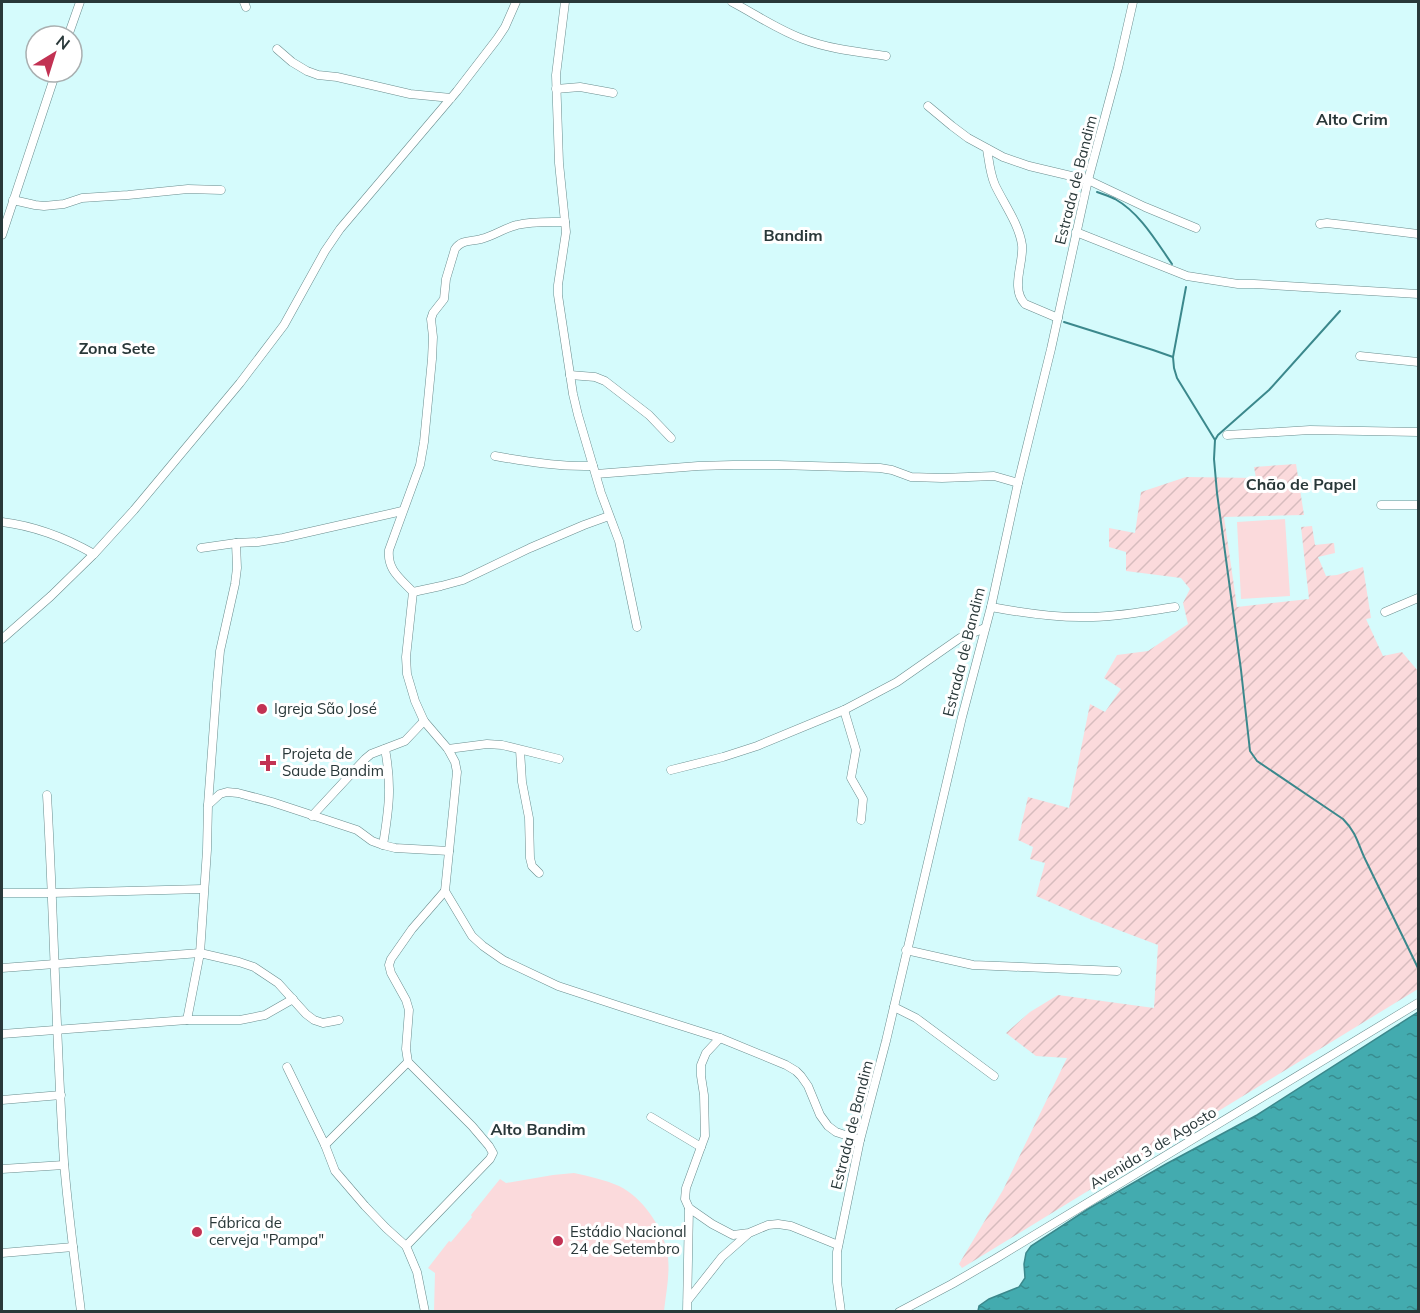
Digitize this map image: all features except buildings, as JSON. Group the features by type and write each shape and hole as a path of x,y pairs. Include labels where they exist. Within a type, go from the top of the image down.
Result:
{"street":[{"path":"72,24 80,2"},
{"path":"2,639 94,554 134,510 271,343 288,319 325,251 340,229 451,98 497,39 516,2"},
{"path":"565,2 556,89 559,163 566,241 558,285 570,375 578,415 622,557 637,627"},
{"path":"732,2 805,40 886,56"},
{"name":"Estrada de Bandim","path":"841,1311 836,1261 860,1140 878,1075 962,717 991,607 1076,232 1121,59 1133,2"},
{"path":"277,49 292,62 318,75 337,77 410,94 451,98"},
{"path":"2,234 5,210 13,200 52,84"},
{"path":"556,89 580,87 613,93"},
{"path":"928,106 968,138 1003,157 1029,166 1089,180 1196,228"},
{"path":"987,149 994,183 1020,237 1022,246 1018,277 1019,294 1025,304 1058,318"},
{"path":"13,200 44,206 64,204 82,198 188,189 221,190"},
{"path":"406,1246 490,1159 493,1153 472,1126 408,1062 406,1049 409,1010 391,973 391,959 412,929 445,891 457,772 448,749 424,721 415,701 407,674 406,657 413,592 390,567 389,550 420,465 432,359 431,319 444,299 446,279 455,249 464,242 480,240 518,224 565,222"},
{"path":"1320,224 1419,234"},
{"path":"1076,232 1187,276 1211,281 1419,294"},
{"path":"1360,356 1419,362"},
{"path":"570,375 605,381 649,416 671,438"},
{"path":"1227,435 1310,430 1419,432"},
{"path":"495,456 531,463 595,470 778,465 880,468 911,477 994,476 1018,483"},
{"path":"1381,505 1419,504"},
{"path":"201,548 283,538 402,511"},
{"path":"413,592 463,579 530,548 609,516"},
{"path":"2,522 44,530 94,554"},
{"path":"187,1020 200,953 220,651 235,584 236,543"},
{"path":"1385,612 1419,598"},
{"path":"991,607 1032,614 1085,617 1175,607"},
{"path":"671,771 757,746 844,710 897,682 960,638 985,628"},
{"path":"844,710 856,750 851,778 863,799 861,820"},
{"path":"312,816 371,753 405,741 424,721"},
{"path":"448,749 487,744 502,745 560,759"},
{"path":"383,845 390,790 385,749"},
{"path":"520,750 522,782 529,818 530,858 532,866 539,873"},
{"path":"208,805 220,794 238,793 357,830 372,841 383,845 395,848 449,851"},
{"path":"47,795 64,1165 81,1311"},
{"path":"2,893 204,889"},
{"path":"445,891 472,936 503,960 558,986 720,1038 786,1065 796,1071 808,1086 820,1115 828,1126 836,1132 860,1140"},
{"path":"906,950 973,965 1117,971"},
{"path":"2,968 200,953 254,968 278,983 314,1020 323,1023 339,1020"},
{"path":"2,1034 187,1020 240,1020 265,1015 293,999"},
{"name":"Avenida 3 de Agosto","path":"899,1311 995,1259 1419,1003"},
{"path":"894,1007 916,1018 994,1076"},
{"path":"687,1311 689,1208 685,1199 686,1188 705,1136 701,1065 706,1053 720,1038"},
{"path":"325,1145 408,1062"},
{"path":"287,1067 325,1145 334,1171 386,1228 406,1246 417,1272 425,1311"},
{"path":"2,1100 61,1095"},
{"path":"651,1117 701,1147"},
{"path":"2,1169 64,1165"},
{"path":"689,1208 733,1235 749,1233 768,1225 778,1224 790,1226 838,1245"},
{"path":"687,1301 722,1257 749,1233"},
{"path":"2,1253 73,1247"}],"shaded area":[{"path":"1296,464 1304,515 1224,517 1237,607 1309,599 1301,527 1312,526 1315,545 1334,543 1335,553 1318,557 1326,576 1363,567 1371,618 1366,619 1383,656 1402,652 1418,671 1418,989 962,1268 959,1264 1003,1190 1067,1058 1036,1056 1006,1033 1030,1012 1058,995 1154,1008 1158,945 1036,896 1045,863 1030,859 1033,847 1018,840 1028,797 1069,808 1090,704 1105,712 1121,689 1104,678 1117,655 1148,651 1188,624 1183,603 1190,589 1181,578 1126,571 1126,552 1109,547 1109,528 1135,533 1141,492 1186,477 1256,478 1254,467"},
{"path":"1285,519 1290,596 1241,599 1237,522"},
{"name":"Estádio Nacional 24 de Setembro","path":"574,1173 619,1186 636,1197 656,1222 668,1259 664,1311 434,1311 435,1273 428,1268 472,1217 471,1215 500,1179 506,1183"}],"water":[{"path":"1418,1012 1418,1311 978,1311 979,1306 989,1299 1019,1287 1025,1278 1026,1253 1031,1246 1088,1209 1257,1115"}],"waterway":[{"path":"1097,192 1115,199 1132,212 1147,228 1172,264"},
{"path":"1186,287 1173,357 1174,368 1177,378 1215,440 1217,493 1250,751 1257,761 1348,824 1418,968"},
{"path":"1215,440 1269,390 1340,311"},
{"path":"1064,322 1173,357"}],"place":[{"name":"Igreja São José","path":"262,709"},
{"name":"Projeta de Saude Bandim","path":"268,763"},
{"name":"Fábrica de cerveja \"Pampa\"","path":"197,1232"},
{"name":"Estádio Nacional 24 de Setembro","path":"558,1241"}],"district":[{"name":"Alto Crim","path":"1352,119"},
{"name":"Bandim","path":"793,235"},
{"name":"Zona Sete","path":"117,348"},
{"name":"Chão de Papel","path":"1301,484"},
{"name":"Alto Bandim","path":"538,1129"}]}
